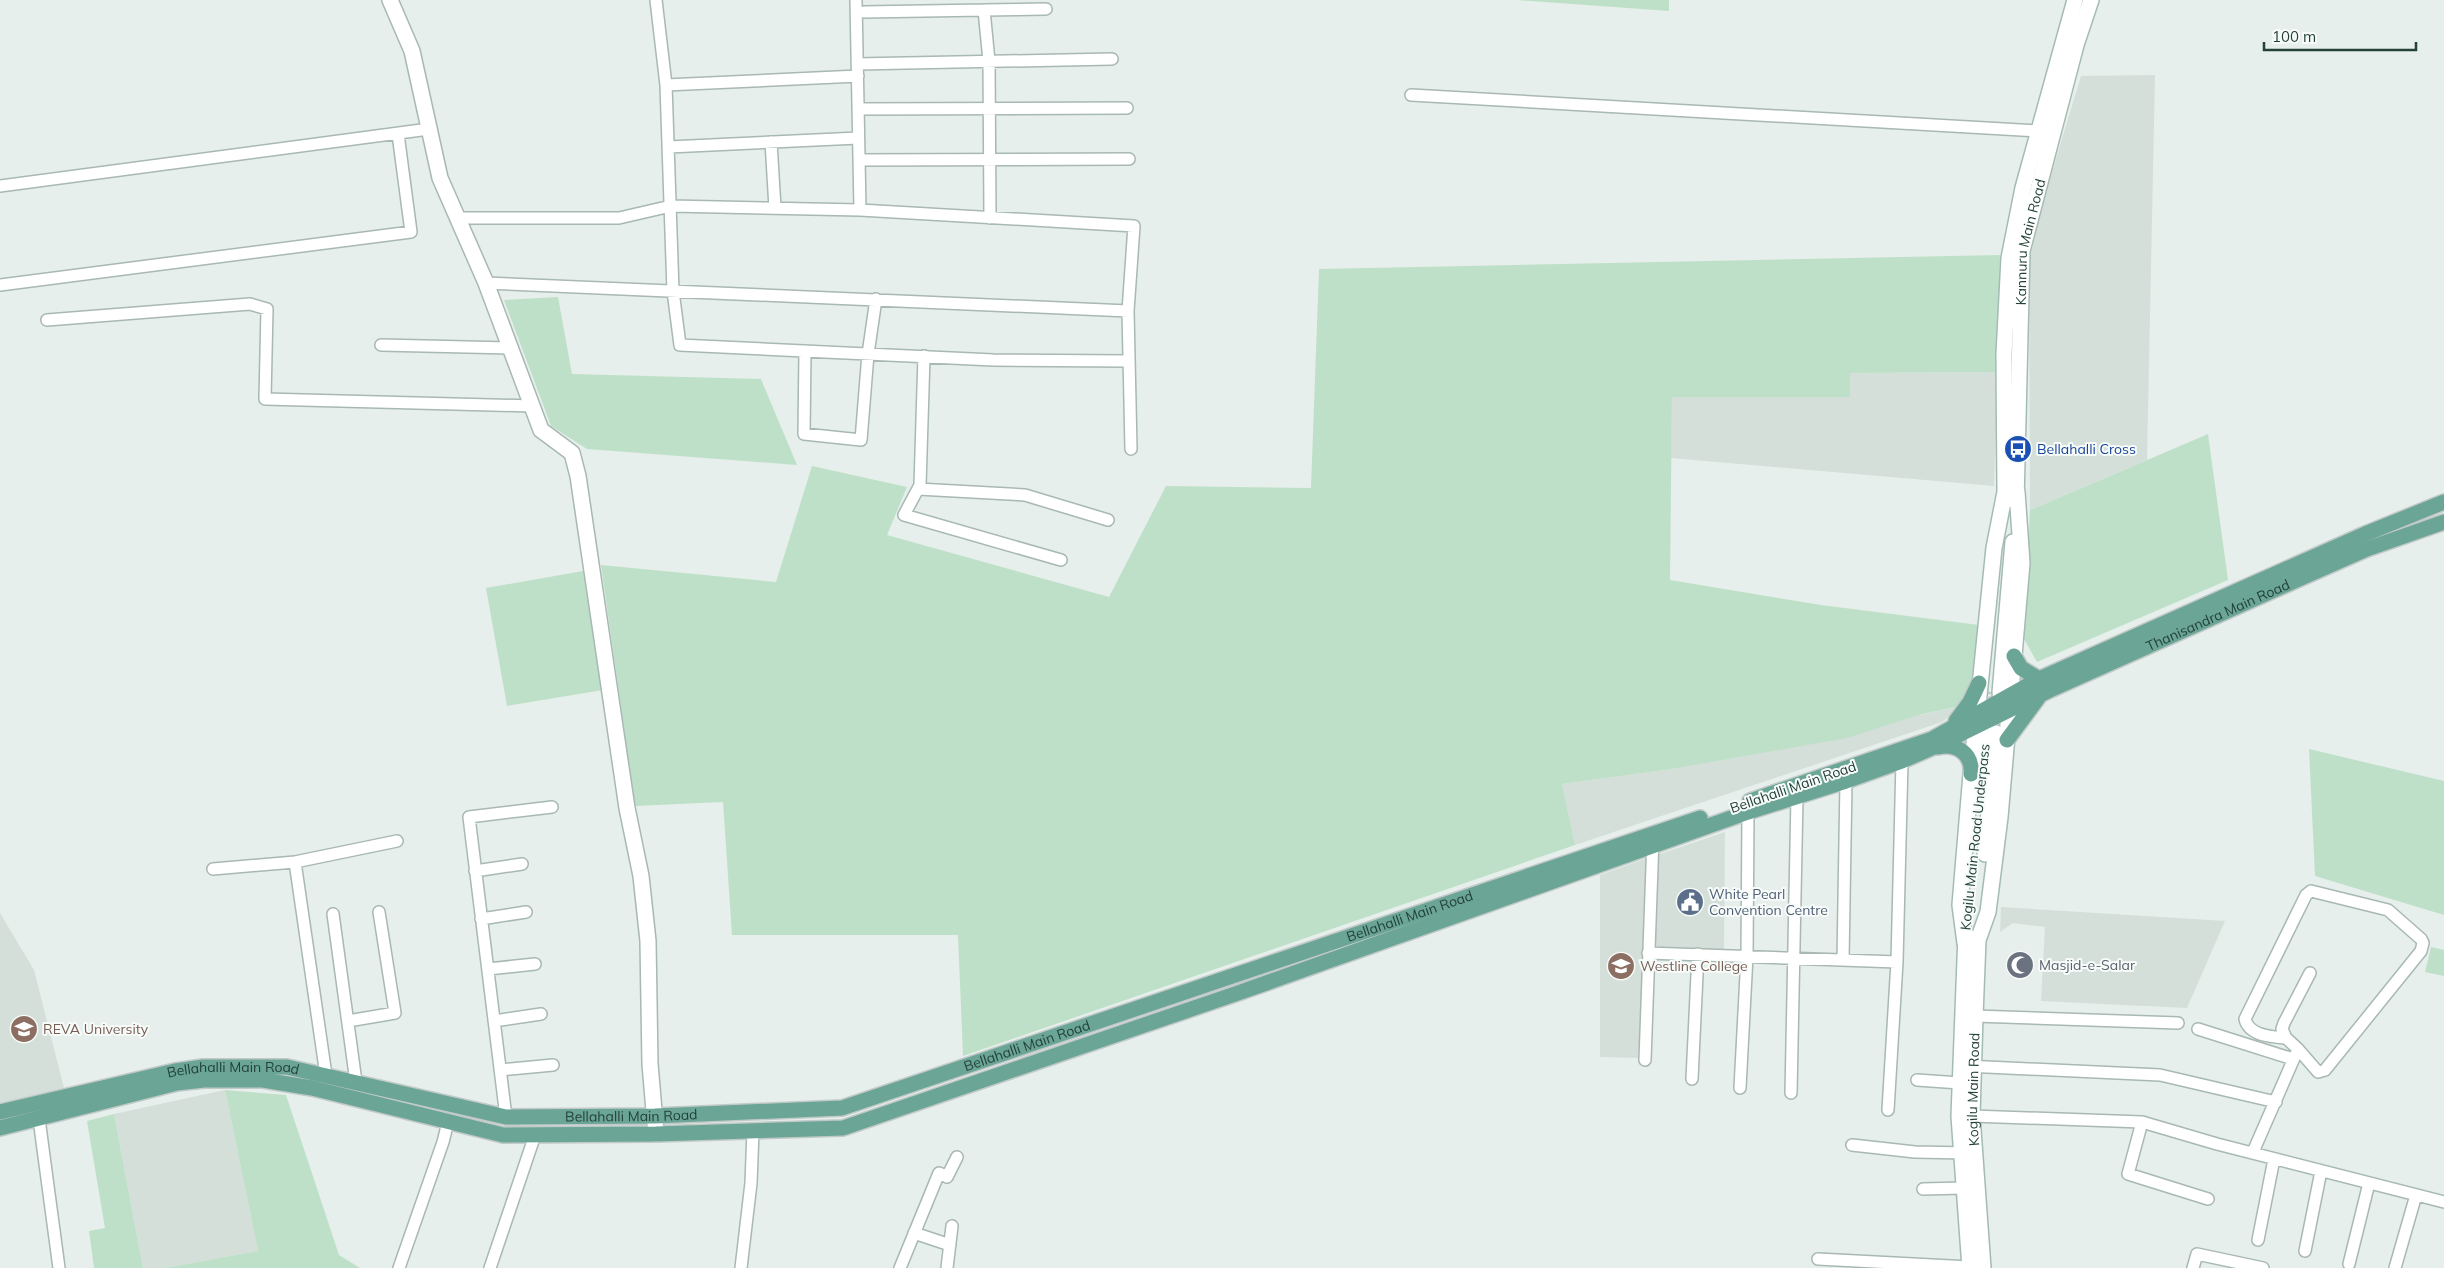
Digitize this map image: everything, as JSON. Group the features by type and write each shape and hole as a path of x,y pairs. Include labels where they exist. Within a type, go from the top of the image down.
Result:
{"main road":[{"path":"390,0 412,51 440,178 486,283 512,348 541,430 572,453 578,476 626,808 641,876 648,941 650,1064 656,1116 656,1134"},
{"path":"1989,727 1998,694 2011,561 2011,492 2004,354 2009,258 2023,188 2075,0"},
{"name":"Kannuru Main Road","path":"2011,492 2022,251 2076,45 2092,0"},
{"path":"1971,774 1989,727 1998,694 2014,656 2022,564 2011,492"},
{"path":"1998,694 1996,539 2011,492"},
{"name":"Thanisandra Main Road","path":"2042,686 2365,534 2444,502"},
{"name":"Thanisandra Main Road","path":"1989,727 1998,694 2042,686 2367,549 2444,522"},
{"path":"1989,727 2029,707 2042,686 2021,668 2014,656"},
{"path":"1944,732 1965,711 1998,694"},
{"name":"Bellahalli Main Road","path":"0,1128 176,1083 204,1080 263,1080 312,1088 503,1135 656,1134 843,1128 1238,993 1932,739 1944,732 1989,727"},
{"name":"Bellahalli Main Road","path":"0,1112 203,1067 287,1067 506,1117 656,1116 842,1108 1653,840 1846,781 1989,727"},
{"name":"Kogilu Main Road","path":"1974,1268 1963,1188 1972,1116 1967,1066 1971,941 1988,912 1989,727"},
{"name":"Kogilu Main Road Underpass","path":"1971,941 1989,727"},
{"path":"1934,748 1950,745 1960,749 1970,762 1971,774 1960,905 1971,941"},
{"name":"Kogilu Main Road","path":"1971,941 1975,1016 1967,1066 1960,1083 1967,1153 1974,1268"}],"street":[{"path":"656,0 666,85 673,290 680,345 993,360 1129,361"},
{"path":"856,0 860,210"},
{"path":"864,12 1046,8"},
{"path":"984,10 989,61 990,218"},
{"path":"857,64 1112,59"},
{"path":"666,85 858,76"},
{"path":"1411,95 2039,131"},
{"path":"858,109 1127,108"},
{"path":"0,186 429,129"},
{"path":"0,285 411,232 398,134"},
{"path":"669,147 858,138"},
{"path":"771,142 775,208"},
{"path":"859,160 990,158 1129,159"},
{"path":"458,218 619,218 671,206 860,210 1134,226 1128,311 1131,449"},
{"path":"486,283 1128,311"},
{"path":"805,351 804,434 861,440 868,354 876,299"},
{"path":"47,320 250,304 267,309 265,399 533,406"},
{"path":"381,345 512,348"},
{"path":"924,356 920,485 904,514 1061,560"},
{"path":"918,489 1024,495 1108,520"},
{"path":"1888,1110 1897,962 1902,761"},
{"path":"1843,960 1846,781"},
{"path":"1791,1093 1797,797"},
{"path":"506,1117 469,817 552,807"},
{"path":"1740,1088 1747,956 1748,812"},
{"path":"1645,1060 1653,840"},
{"path":"213,869 295,862 398,841"},
{"path":"295,862 326,1075"},
{"path":"475,871 522,864"},
{"path":"2286,1038 2267,1038 2248,1025 2245,1019 2306,895 2311,891 2388,910 2396,914 2423,943 2421,951 2325,1070 2318,1072 2286,1038 2282,1029 2310,973"},
{"path":"348,1021 395,1014 379,912"},
{"path":"482,919 526,912"},
{"path":"333,914 356,1082"},
{"path":"1648,953 1897,962"},
{"path":"1692,1079 1698,954"},
{"path":"488,969 535,964"},
{"path":"494,1021 541,1014"},
{"path":"1975,1016 2178,1022"},
{"path":"2198,1029 2293,1059"},
{"path":"2253,1152 2298,1049"},
{"path":"500,1070 553,1065"},
{"path":"1967,1066 2160,1075 2276,1102"},
{"path":"1917,1080 1960,1083"},
{"path":"1972,1116 2142,1122 2274,1159 2444,1202"},
{"path":"39,1119 59,1268"},
{"path":"399,1268 443,1142 448,1122"},
{"path":"2142,1122 2128,1174 2208,1199"},
{"path":"741,1268 751,1183 754,1131"},
{"path":"490,1268 535,1135"},
{"path":"1852,1145 1915,1152 1967,1153"},
{"path":"900,1268 938,1173 945,1181 957,1157"},
{"path":"2258,1240 2274,1159"},
{"path":"2306,1251 2321,1171"},
{"path":"2349,1264 2369,1183"},
{"path":"1922,1189 1963,1188"},
{"path":"2395,1268 2416,1195"},
{"path":"947,1268 952,1226"},
{"path":"914,1233 950,1245"},
{"path":"2193,1268 2198,1254 2264,1268"},
{"path":"1818,1259 1974,1268"}],"shaded area":[{"path":"2155,75 2147,460 2030,510 2029,261 2044,198 2081,76"},
{"path":"1998,372 1994,486 1671,458 1672,396 1849,397 1850,373"},
{"path":"1961,706 1942,722 1575,845 1562,784 1665,770"},
{"name":"White Pearl Convention Centre","path":"1725,832 1724,951 1653,949 1657,855"},
{"name":"Westline College","path":"1650,857 1638,1058 1600,1057 1600,875"},
{"path":"2001,907 2225,921 2187,1008 2041,1001 2045,927 2013,923 2000,932"},
{"name":"REVA University","path":"0,913 34,970 64,1088 0,1103"},
{"path":"225,1090 258,1251 165,1268 143,1268 114,1114"}],"green space":[{"path":"1517,0 1669,0 1669,11"},
{"path":"2000,255 1998,372 1850,373 1850,397 1672,397 1670,580 1821,605 1979,625 1973,682 1961,706 1922,714 1847,738 1665,770 1562,784 1575,845 963,1056 958,935 732,935 723,802 635,806 601,565 776,582 812,466 907,487 887,535 1109,597 1166,486 1311,488 1319,269"},
{"path":"558,297 572,374 761,379 797,465 587,449 551,426 504,300"},
{"path":"2208,434 2228,580 2037,662 2024,639 2030,510"},
{"path":"583,571 603,690 507,706 486,588"},
{"path":"2309,749 2444,781 2444,915 2315,876"},
{"path":"2431,947 2444,950 2444,976 2425,972"},
{"path":"225,1090 286,1095 339,1255 360,1268 165,1268 258,1251"},
{"path":"114,1114 143,1268 94,1268 89,1231 105,1228 87,1121"}],"tunnel":[{"path":"1987,717 1990,692"}],"place":[{"name":"Bellahalli Cross","path":"2018,449"},
{"name":"White Pearl Convention Centre","path":"1690,902"},
{"name":"Masjid-e-Salar","path":"2020,965"},
{"name":"Westline College","path":"1621,966"},
{"name":"REVA University","path":"24,1029"}]}
